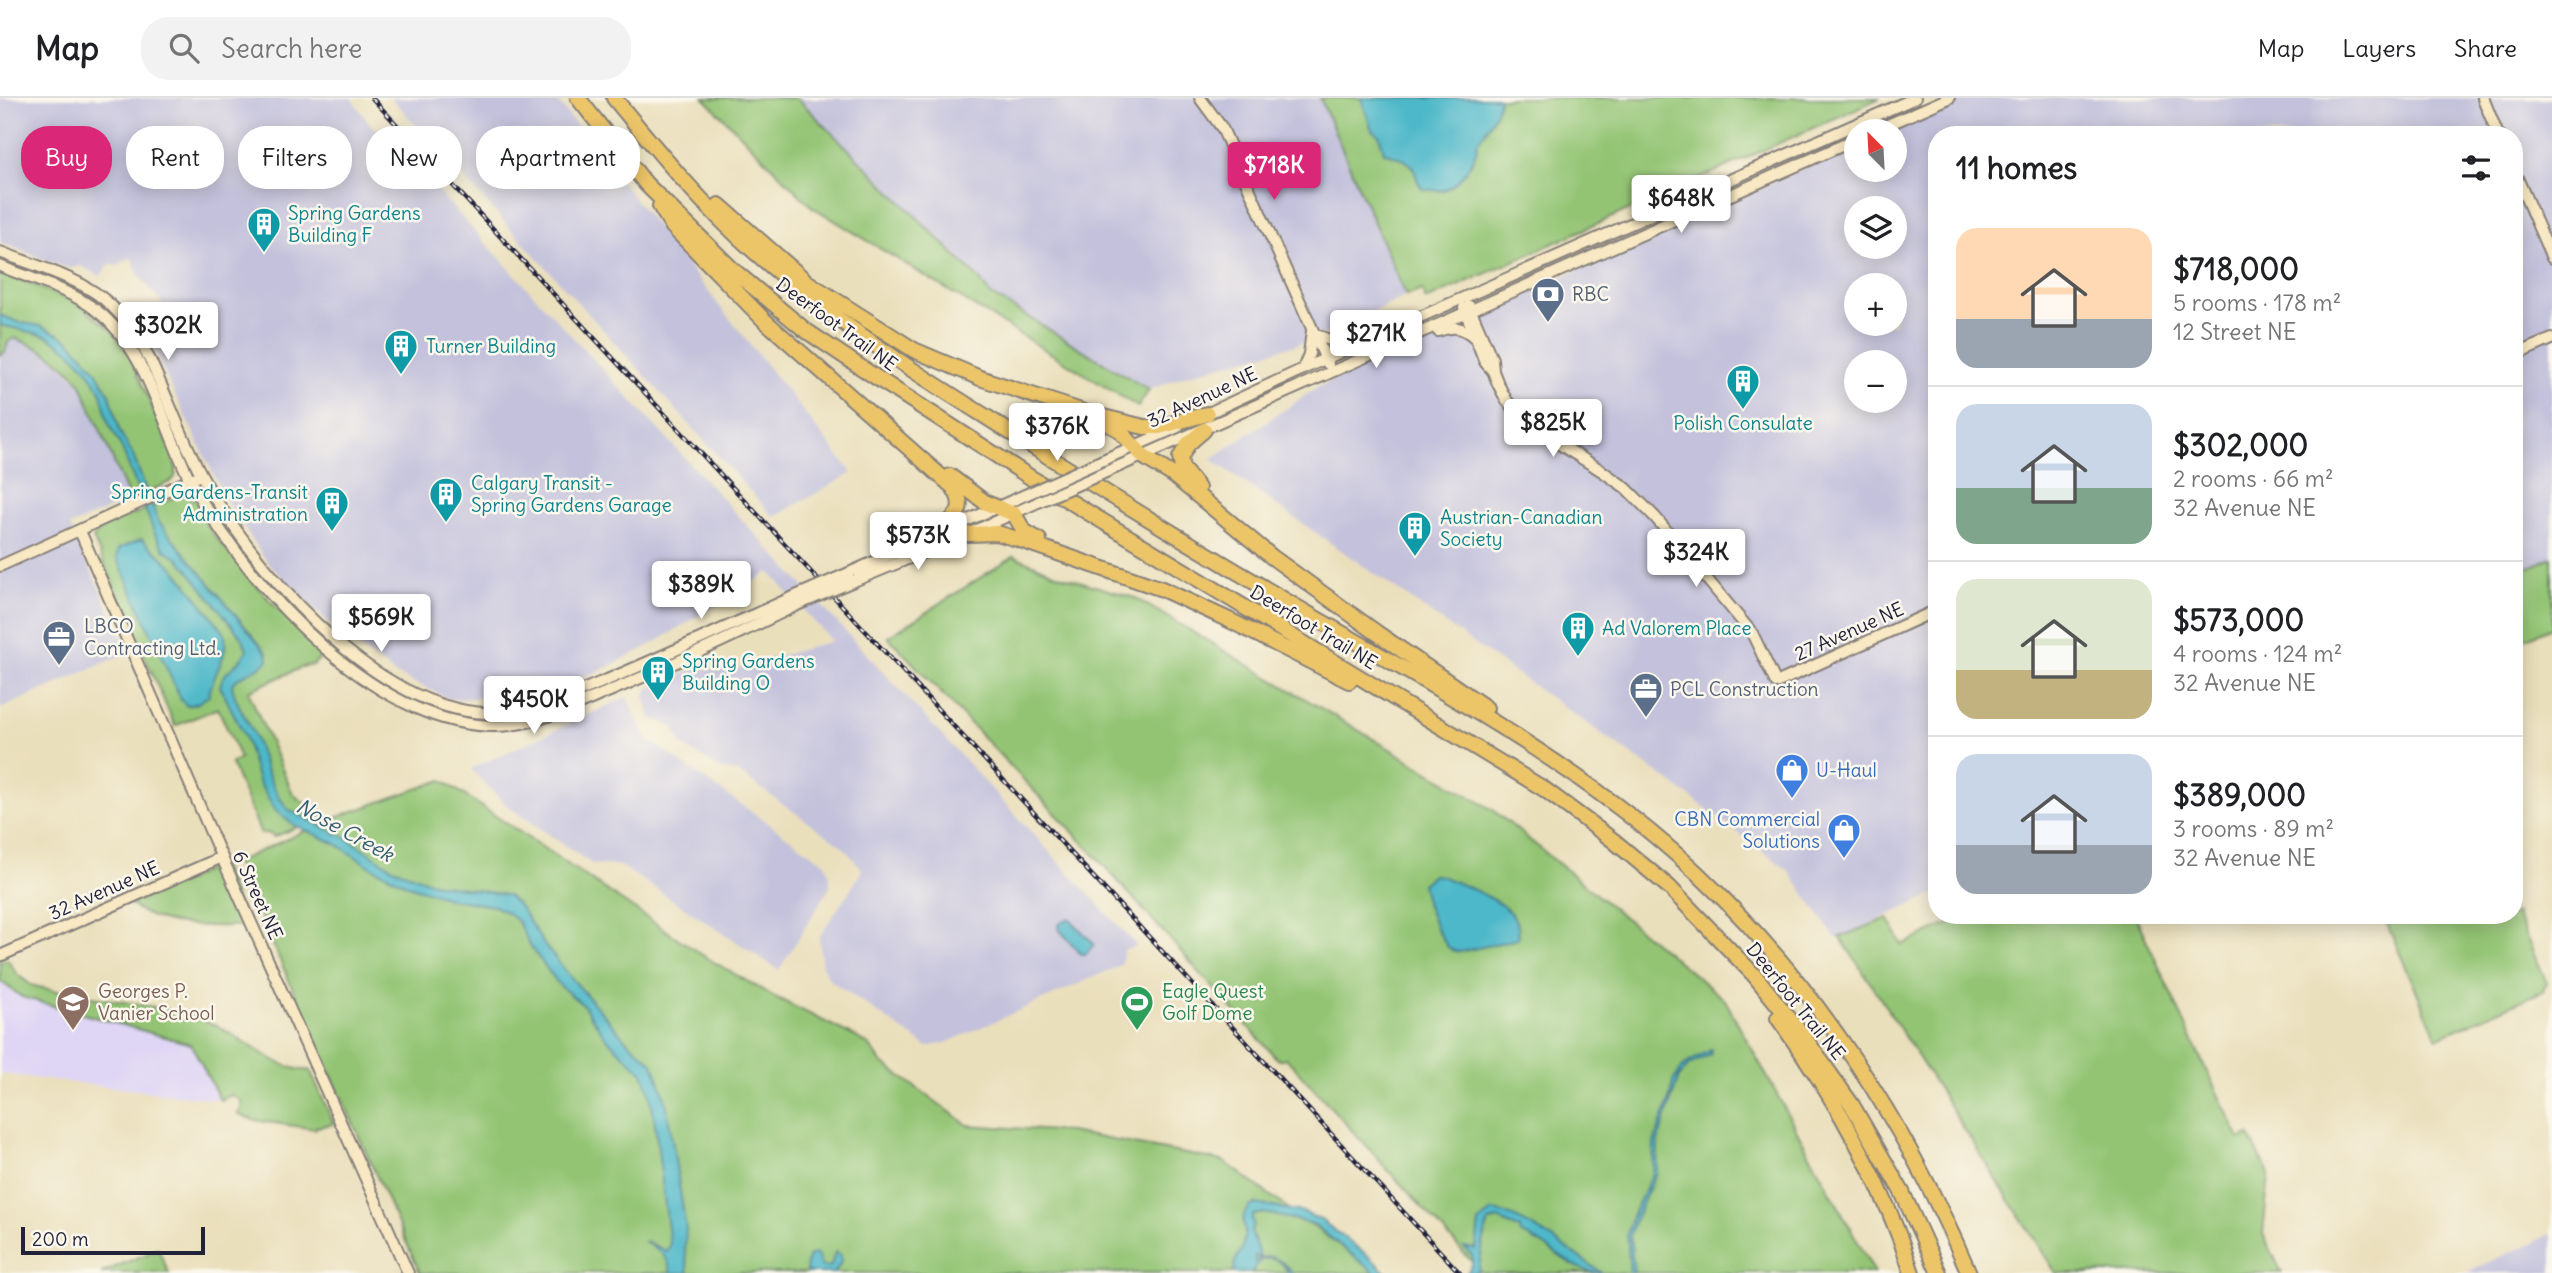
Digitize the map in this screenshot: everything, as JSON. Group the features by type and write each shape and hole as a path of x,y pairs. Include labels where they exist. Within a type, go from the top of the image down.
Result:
{"highway":[{"name":"Deerfoot Trail NE","path":"578,98 646,184 733,270 817,338 1033,478 1544,789 1614,841 1669,887 1755,976 1804,1037 1852,1105 1902,1192 1939,1273"},
{"name":"Deerfoot Trail NE","path":"614,98 708,207 757,254 818,304 906,366 1245,577 1478,713 1600,793 1697,873 1749,927 1808,998 1877,1093 1939,1205 1969,1273"},
{"path":"671,167 708,195 807,282 915,350 980,377 1087,413 1144,427 1159,427 1207,414"},
{"path":"646,184 673,227 764,320 953,487 960,500 958,513 937,533"},
{"path":"865,411 986,502 1014,514 1024,531 1062,554"},
{"path":"1087,413 1118,429 1140,451 1324,595 1493,713 1600,793"},
{"path":"1204,430 1183,452 1180,458 1182,468 1250,538"},
{"path":"968,534 996,533 1162,589 1368,691 1390,696"},
{"path":"1749,927 1774,946 1819,1000 1868,1066 1927,1168 1970,1249 1979,1273"},
{"path":"1713,934 1780,1021 1823,1085 1881,1189 1912,1273"}],"main road":[{"path":"1200,98 1222,128 1333,373"},
{"name":"32 Avenue NE","path":"852,576 968,534 1014,514 1115,468 1207,414 1303,369 1915,98"},
{"path":"1901,119 1949,98"},
{"path":"2483,98 2494,126"},
{"name":"32 Avenue NE","path":"0,252 87,287 122,317 150,360 201,474 235,530 261,566 304,613 356,656 396,683 423,697 459,710 507,713 553,702 794,602 937,533 1103,460 1204,430 1844,145"},
{"path":"2523,191 2552,258"},
{"name":"32 Avenue NE","path":"0,266 80,300 95,309 120,333 143,373 190,480 250,572 297,622 329,650 377,686 419,709 456,722 508,725 536,720 628,684 794,602"},
{"path":"1463,298 1480,340"},
{"path":"1480,340 1484,314 1492,301"},
{"path":"1407,339 1453,327 1466,330 1480,340"},
{"path":"1314,331 1336,342 1370,339"},
{"path":"1303,369 1314,331"},
{"path":"2523,352 2552,339"},
{"name":"27 Avenue NE","path":"1480,340 1485,362 1493,370 1507,401 1528,424 1626,488 1655,517 1752,633 1776,683 1928,614"},
{"path":"0,566 201,474"},
{"name":"6 Street NE","path":"80,531 408,1273"},
{"name":"32 Avenue NE","path":"0,956 222,857"}],"shaded area":[{"path":"0,98 351,98 372,126 366,126 366,189 436,189 1137,946 1124,950 1121,965 946,1043 927,1047 830,980 822,967 819,937 862,869 842,846 738,772 721,770 682,745 673,727 651,718 645,696 649,688 694,669 734,669 832,641 769,572 653,644 599,671 536,696 450,699 395,674 334,628 268,563 228,504 142,327 170,313 138,274 131,257 117,266 110,264 100,276 81,266 61,266 0,242"},
{"path":"391,98 555,98 577,126 476,126 476,189 627,189 852,473 774,517 462,176 462,126 417,126"},
{"path":"797,98 1320,98 1406,296 1302,343 1187,375 1149,390 990,294 979,279"},
{"path":"1959,98 2552,98 2552,558 2523,571 2523,126 1928,126 1928,897 1836,939 1788,870 1669,781 1211,459 1318,387 1844,150 1844,182 1908,182 1908,121"},
{"path":"15,338 53,357 80,383 129,500 70,526 129,652 0,709 0,355 5,352 8,342"},
{"path":"627,697 647,739 825,863 830,875 830,887 779,970 621,866 592,864 506,805 471,769"},
{"name":"Georges P. Vanier School","path":"0,981 13,992 191,1044 220,1100 0,1074"},
{"path":"2552,1234 2552,1273 2464,1273"}],"green space":[{"path":"704,98 797,98 979,279 990,294 1149,390 1138,407 811,206"},
{"path":"1320,98 1880,98 1677,189 1674,183 1643,197 1644,203 1426,300 1422,290 1406,296"},
{"path":"0,271 79,304 112,330 130,356 171,450 176,468 175,477 170,482 130,500 80,382 73,374 51,356 15,338 8,342 5,352 0,355"},
{"path":"182,494 197,502 206,524 215,536 271,602 324,654 313,665 248,691 293,794 325,815 274,837 268,833 261,834 231,763 240,758 218,708 175,726 93,538 103,527"},
{"path":"1014,556 1059,575 1135,598 1493,810 1725,1000 1875,1273 1482,1273 1286,1058 1278,1060 1091,851 888,637"},
{"path":"2552,557 2552,627 2523,640 2523,570"},
{"path":"442,780 707,958 870,1046 881,1062 968,1125 1070,1132 1223,1161 1377,1273 420,1273 236,862 331,819"},
{"path":"222,866 247,926 186,925 157,918 130,904"},
{"path":"1888,918 1902,945 1948,924 2139,924 2240,1139 2249,1135 2269,1174 2263,1234 2282,1273 2056,1273 1840,937"},
{"path":"2387,924 2520,924 2547,983 2543,991 2437,1038"},
{"path":"7,959 18,975 31,985 193,1017 215,1025 275,1061 300,1070 310,1070 334,1124 315,1129 253,1120 238,1114 242,1106 240,1100 232,1095 220,1100 191,1044 22,997 0,981 0,962"},
{"path":"158,1249 169,1273 101,1273"}],"water":[{"path":"1361,98 1499,98 1494,116 1477,143 1475,156 1467,169 1451,186 1438,191 1423,189 1410,164 1384,152 1379,135 1372,130"},
{"path":"0,315 41,326 58,334 70,341 95,369 110,395 120,432 132,453 158,521 267,653 268,660 264,664 232,684 235,697 282,802 289,810 348,839 393,868 433,883 508,896 521,908 545,946 568,974 626,1040 653,1063 666,1101 686,1229 688,1273 671,1273 665,1257 644,1241 667,1251 670,1245 650,1093 643,1073 606,1038 583,1005 560,986 532,949 518,922 508,913 494,906 451,899 408,885 371,867 336,844 292,824 276,811 258,781 245,737 220,686 225,675 245,654 247,649 242,638 180,560 164,549 155,534 121,446 109,424 100,390 86,368 68,350 47,336 0,325"},
{"path":"142,539 174,568 224,632 225,648 209,695 198,703 187,706 181,700 117,558 118,549"},
{"path":"1433,875 1442,876 1479,892 1504,907 1513,916 1518,927 1518,939 1460,952 1452,950 1437,929 1427,906 1422,884"},
{"path":"1069,918 1094,944 1086,954 1081,954 1058,928 1058,925"},
{"path":"1711,1050 1710,1055 1689,1065 1679,1077 1658,1141 1657,1172 1630,1235 1634,1273 1630,1273 1627,1234 1632,1216 1653,1173 1654,1143 1673,1081 1684,1065"},
{"path":"1256,1204 1303,1212 1321,1220 1371,1258 1386,1273 1375,1273 1313,1224 1265,1213 1253,1215 1252,1218 1254,1225 1251,1231 1260,1257 1255,1256 1255,1262 1266,1257 1270,1257 1284,1264 1293,1273 1288,1273 1284,1265 1270,1259 1261,1260 1252,1271 1234,1273 1235,1261 1242,1249 1245,1232 1244,1214 1249,1207"},
{"path":"1492,1211 1534,1227 1602,1273 1591,1272 1570,1263 1532,1238 1521,1234 1520,1229 1498,1219 1489,1222 1478,1273 1467,1273 1472,1265 1472,1256 1464,1247 1476,1249 1479,1222"},
{"path":"835,1252 840,1254 842,1260 835,1273 808,1273 808,1257 817,1255 822,1267 831,1266"}],"railway":[{"path":"372,98 1460,1273"}],"place":[{"name":"Spring Gardens Building F","path":"264,254"},
{"name":"RBC","path":"1548,324"},
{"name":"Turner Building","path":"401,376"},
{"name":"Polish Consulate","path":"1743,411"},
{"name":"Calgary Transit - Spring Gardens Garage","path":"446,524"},
{"name":"Spring Gardens-Transit Administration","path":"332,533"},
{"name":"Austrian-Canadian Society","path":"1415,558"},
{"name":"Ad Valorem Place","path":"1578,658"},
{"name":"LBCO Contracting Ltd.","path":"59,667"},
{"name":"Spring Gardens Building O","path":"658,702"},
{"name":"PCL Construction","path":"1646,719"},
{"name":"U-Haul","path":"1792,800"},
{"name":"CBN Commercial Solutions","path":"1844,860"},
{"name":"Georges P. Vanier School","path":"73,1032"},
{"name":"Eagle Quest Golf Dome","path":"1137,1032"}],"water label":[{"name":"Nose Creek","path":"345,830"}]}
